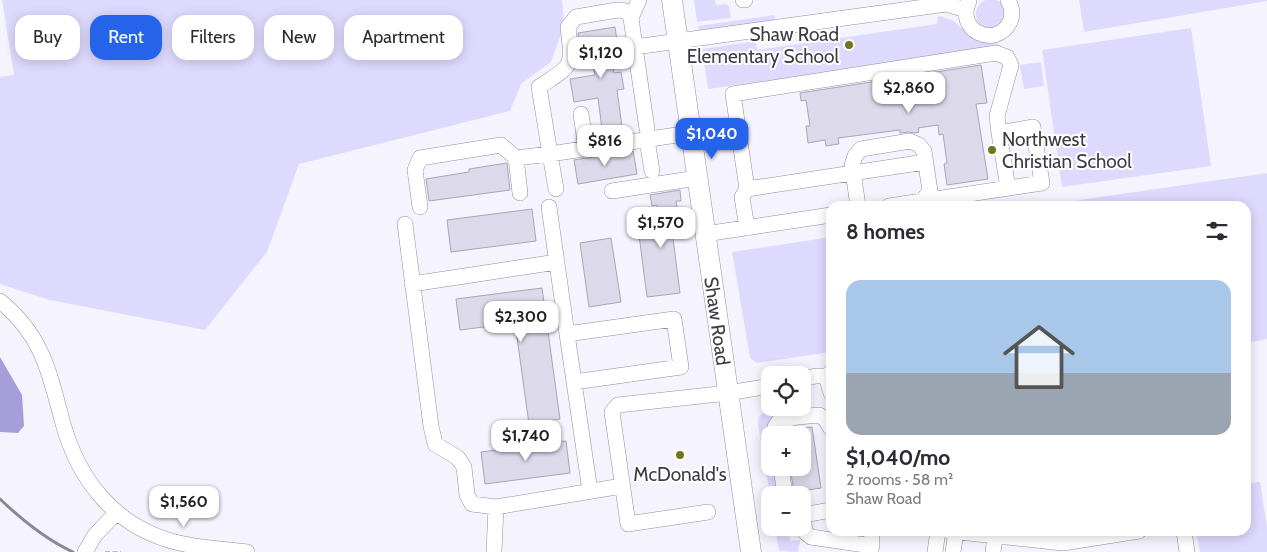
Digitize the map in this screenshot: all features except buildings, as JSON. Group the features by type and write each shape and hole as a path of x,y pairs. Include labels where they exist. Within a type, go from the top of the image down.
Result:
{"main road":[{"name":"Shaw Road","path":"672,0 751,552"}],"street":[{"path":"631,18 639,0"},
{"path":"635,47 946,4 968,5 966,18 969,25 975,31 990,36 1000,32 1008,25 1012,12 1008,0"},
{"path":"556,189 539,87 569,66 572,57 568,27 576,17 617,10 626,11 631,18 652,171"},
{"path":"1000,32 1007,48 1007,56 1011,65 997,116 1008,188"},
{"path":"747,228 742,197 747,189 733,94 996,53 1007,56"},
{"path":"581,114 586,149"},
{"path":"922,201 1042,183 1033,127 999,133"},
{"path":"516,158 586,149 647,134 690,133"},
{"path":"857,201 852,165 855,156 861,149 910,141 919,144 924,151 930,191 922,201"},
{"path":"420,207 415,170 420,158 501,145 516,158 520,193"},
{"path":"747,189 925,162"},
{"path":"612,191 697,178"},
{"path":"549,207 590,491"},
{"path":"705,234 826,216"},
{"path":"405,224 431,426 435,444 458,458 464,467 467,495 472,504 496,507 622,486"},
{"path":"412,284 557,262"},
{"path":"0,301 17,316 37,343 50,374 64,427 74,455 90,484 117,512 142,529 164,538 206,548 247,552"},
{"path":"567,334 674,319 681,367 574,382"},
{"path":"811,377 826,375"},
{"path":"708,512 628,524 612,412 618,405 761,388"},
{"path":"776,426 780,421 798,417 819,415 826,421"},
{"path":"494,552 496,507"},
{"path":"811,514 826,511"},
{"path":"85,552 95,535 117,512"},
{"path":"810,536 872,543"},
{"path":"935,552 937,536"},
{"path":"954,536 954,552"},
{"path":"993,552 995,536 1040,546 1063,537 1076,536"},
{"path":"1185,536 1187,552"}],"path":[{"path":"105,552 121,552"}],"shaded area":[{"path":"991,-1 1001,4 1006,14 1001,24 991,29 981,24 976,14 981,4"},
{"path":"2,0 562,0 564,26 551,62 521,84 510,111 299,164 267,252 205,330 50,300 0,284 0,77 14,75"},
{"path":"694,0 715,0 716,5 726,4 729,6 731,18 697,22"},
{"path":"1079,0 1267,0 1267,1 1084,32"},
{"path":"774,15 776,27 699,32 698,26"},
{"path":"938,16 952,20 973,35 994,41 1001,47 1000,49 708,89 702,49 756,41 757,50 937,24"},
{"path":"1191,28 1211,166 1062,187 1042,50"},
{"path":"1041,62 1044,86 1024,89 1020,65"},
{"path":"1267,173 1267,339 1251,342 1251,201 1073,201"},
{"path":"826,238 826,353 757,363 750,358 732,252"},
{"path":"0,357 22,395 24,426 18,433 0,432"},
{"path":"761,415 805,416 787,426 761,426 761,442 758,425"},
{"path":"767,476 779,476 781,486 768,486"},
{"path":"1260,482 1267,526 1267,552 1200,552 1197,536 1251,536 1251,483"},
{"path":"776,536 789,536 790,541 800,540 798,552 779,551"}],"railway":[{"path":"0,499 34,528 73,552"}],"place":[{"name":"Shaw Road Elementary School","path":"849,45"},
{"name":"Northwest Christian School","path":"992,150"},
{"name":"McDonald's","path":"680,455"}]}
